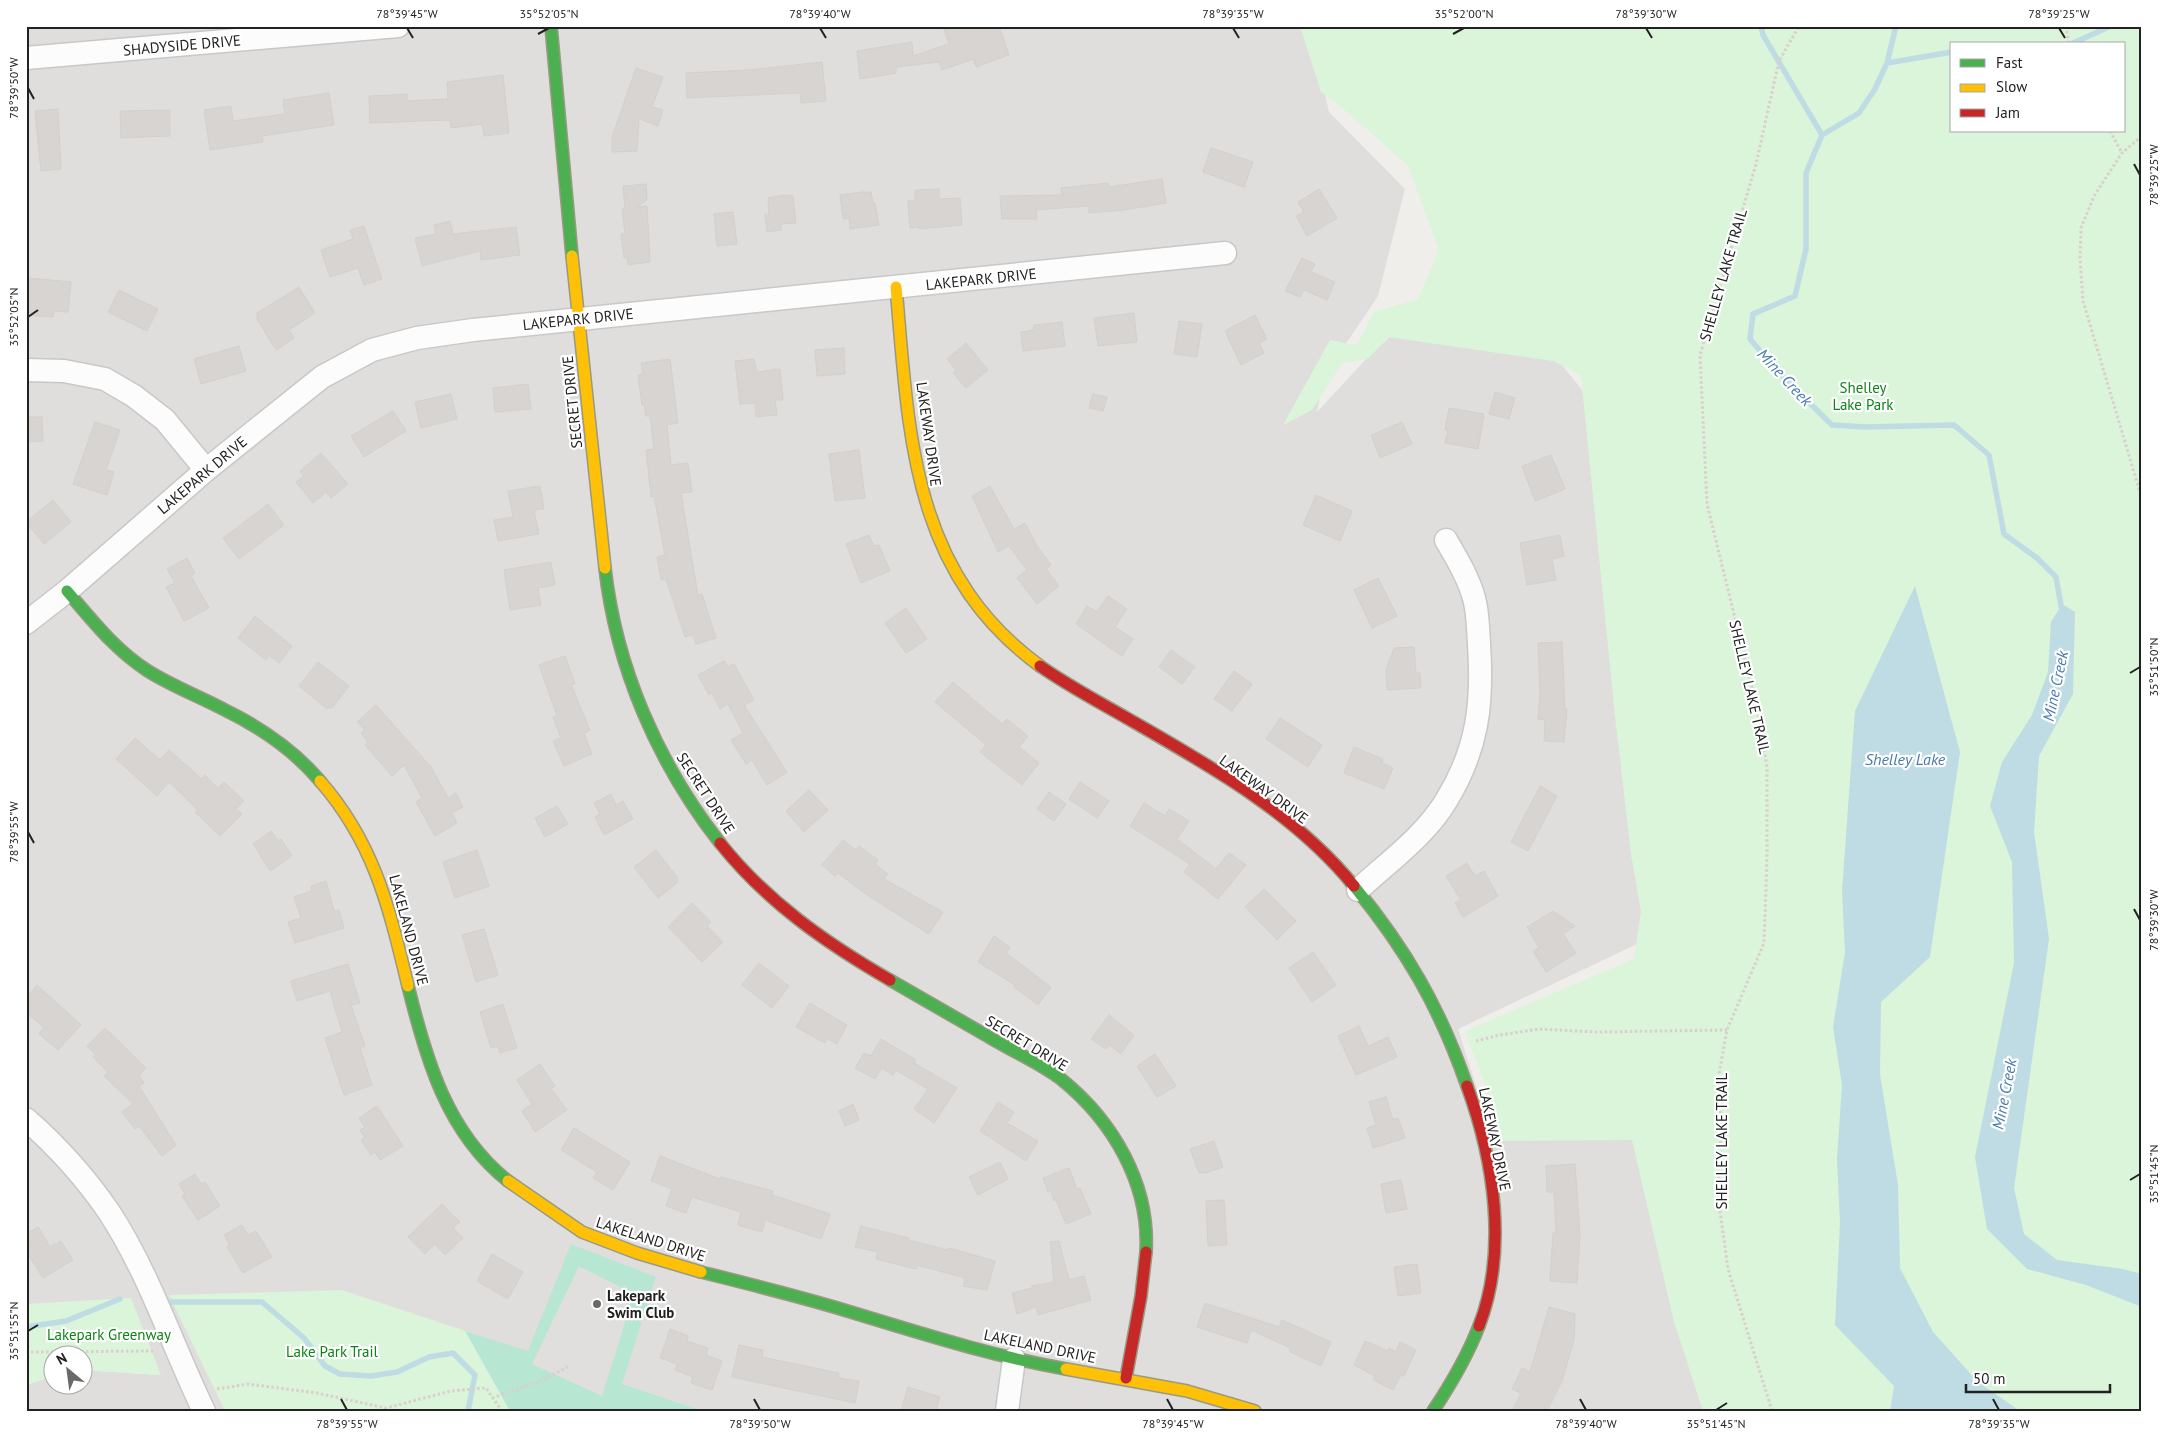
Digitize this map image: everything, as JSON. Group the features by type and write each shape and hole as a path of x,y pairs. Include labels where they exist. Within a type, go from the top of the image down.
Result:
{"street":[{"name":"SHADYSIDE DRIVE","path":"26,58 224,34 398,26"},
{"name":"SECRET DRIVE","path":"551,26 578,319 606,578 626,670 662,752 708,827 734,860 782,908 848,956 1059,1078 1080,1095 1100,1116 1117,1140 1138,1187 1145,1215 1146,1247 1126,1378"},
{"name":"LAKEPARK DRIVE","path":"26,623 67,591 206,470 322,377 372,350 436,336 578,319 1225,253"},
{"name":"LAKEWAY DRIVE","path":"896,288 916,467 926,506 942,546 960,581 991,619 1030,658 1197,760 1277,813 1310,841 1358,890 1414,964 1430,992 1474,1101 1493,1192 1495,1222 1494,1271 1488,1300 1471,1346 1456,1376 1433,1411"},
{"path":"26,370 64,372 105,379 134,396 165,420 206,470"},
{"path":"1358,890 1413,839 1446,802 1469,753 1477,727 1481,699 1481,671 1475,600 1464,571 1446,540"},
{"name":"LAKELAND DRIVE","path":"67,591 118,650 140,667 164,681 234,714 256,727 306,766 343,808 367,848 387,899 426,1051 441,1092 468,1140 493,1169 510,1184 579,1230 607,1242 673,1264 808,1299 931,1337 1014,1359 1126,1378 1236,1403 1254,1411"},
{"path":"26,1118 71,1163 110,1214 207,1400"},
{"path":"1007,1411 1014,1359"}],"path":[{"name":"SHELLEY LAKE TRAIL","path":"1772,1411 1728,1269 1718,1197 1720,1136 1719,1074 1727,1030 1764,943 1767,858 1767,767 1758,712 1706,504 1700,355 1756,164 1779,61 1799,26"},
{"path":"2066,28 2069,42"},
{"path":"2111,132 2122,153"},
{"path":"2142,136 2122,153 2094,196 2081,228 2080,258 2083,301 2142,499"},
{"path":"1454,1048 1500,1034 1539,1029 1596,1032 1727,1030"},
{"path":"26,1352 155,1351"},
{"path":"492,1398 536,1384 570,1366"},
{"path":"207,1400 248,1384 317,1393 386,1408 451,1391 486,1388 502,1411"}],"shaded area":[{"path":"26,26 1310,26 1329,112 1405,189 1378,296 1324,376 1317,412 1367,358 1410,318 1507,297 1616,432 1658,934 1458,1029 1488,1123 1629,1077 1724,1411 703,1411 621,1384 656,1277 528,1352 341,1290 224,1410 227,1411 26,1411 26,1385 42,1379 42,1394 92,1394 92,1371 160,1375 26,1308"},
{"path":"579,1266 634,1294 602,1396 532,1364"}],"green space":[{"name":"Shelley Lake Park","path":"1300,26 2142,26 2142,1411 1703,1411 1674,1322 1632,1140 1500,1141 1486,1088 1465,1031 1634,959 1641,912 1631,854 1615,716 1581,376 1554,361 1388,337 1368,359 1342,363 1312,410 1283,425 1330,340 1357,345 1374,312 1418,299 1439,250 1408,166 1350,114 1321,92"},
{"name":"Lakepark Swim Club","path":"571,1244 656,1277 622,1384 703,1411 510,1411 465,1331 528,1351"},
{"name":"Lake Park Trail","path":"341,1290 465,1331 510,1411 225,1411 169,1295"},
{"name":"Lakepark Greenway","path":"131,1298 161,1375 92,1371 92,1344 42,1344 42,1380 26,1385 26,1304"}],"water":[{"name":"Shelley Lake","path":"1915,586 1960,752 1930,957 1881,1002 1880,1075 1898,1185 1900,1268 1933,1332 1978,1382 2020,1411 1890,1411 1894,1386 1835,1325 1840,1223 1837,1159 1842,1085 1833,1027 1845,952 1842,891 1855,711"},
{"path":"2062,604 2075,612 2073,694 2039,756 2034,832 2049,939 2014,1188 2024,1234 2057,1260 2123,1269 2142,1274 2142,1307 2086,1285 2027,1269 1987,1229 1975,1157 2014,963 2012,862 1990,806 2002,762 2032,715 2048,672 2051,622"}],"building":[{"path":"953,26 999,26 1009,55 976,67 973,59 942,70 939,62 896,67 896,73 860,79 857,51 912,42 913,56 949,44 944,30"},
{"path":"822,62 826,101 801,103 800,93 687,98 686,73 748,70"},
{"path":"636,68 663,77 652,107 663,110 658,126 639,119 637,151 612,152 612,137"},
{"path":"503,75 509,133 484,136 482,124 451,128 450,120 370,123 369,96 407,94 407,101 448,99 447,82"},
{"path":"329,93 334,125 262,136 263,142 210,150 204,110 231,106 233,121 285,114 283,100"},
{"path":"58,109 61,169 41,171 35,111"},
{"path":"170,110 170,136 121,138 120,111"},
{"path":"1211,148 1253,162 1244,187 1203,172"},
{"path":"1162,179 1166,203 1124,210 1089,213 1089,206 1036,210 1037,219 1002,219 1000,196 1062,195 1061,188 1108,183 1109,187"},
{"path":"646,184 647,200 637,207 647,206 650,262 628,265 627,257 624,258 621,234 625,234 622,209 625,209 623,186"},
{"path":"939,189 939,199 960,198 962,225 919,229 919,227 910,228 908,201 915,200 915,190"},
{"path":"1319,189 1337,218 1307,236 1296,216 1304,212 1298,202"},
{"path":"871,192 879,225 850,229 849,218 843,219 840,195"},
{"path":"784,195 793,196 796,223 781,224 781,230 767,232 765,214 769,214 768,198"},
{"path":"733,212 737,244 717,246 714,214"},
{"path":"450,221 453,234 516,227 520,255 481,260 480,251 422,266 415,238 436,234 434,225"},
{"path":"364,226 382,279 364,285 358,268 330,277 321,250 353,239 350,230"},
{"path":"1302,258 1315,264 1311,272 1335,282 1327,300 1304,290 1300,297 1285,291"},
{"path":"28,278 71,282 68,312 54,311 53,317 26,315"},
{"path":"299,287 315,313 289,330 294,338 276,350 257,319 257,313"},
{"path":"119,290 158,309 147,331 108,312"},
{"path":"1134,313 1137,342 1098,346 1094,318"},
{"path":"1255,315 1267,339 1259,343 1264,353 1241,365 1225,331"},
{"path":"1179,321 1202,324 1197,357 1174,354"},
{"path":"1062,322 1065,346 1023,351 1021,332 1034,330 1034,325"},
{"path":"966,343 988,370 966,388 953,373 956,370 947,359"},
{"path":"239,346 246,371 201,384 194,359"},
{"path":"844,348 845,374 817,376 815,350"},
{"path":"670,359 678,423 667,425 671,465 688,463 692,492 681,493 698,595 702,594 716,638 696,644 693,635 685,637 666,579 661,580 657,557 665,555 654,496 651,497 646,450 654,449 650,416 646,416 644,404 642,405 638,375 643,374 641,363"},
{"path":"754,359 757,372 780,369 783,400 775,400 777,415 756,417 755,403 740,404 735,361"},
{"path":"528,384 531,409 495,412 493,388"},
{"path":"1495,392 1515,398 1509,419 1489,414"},
{"path":"451,394 457,419 421,428 415,402"},
{"path":"1093,394 1107,397 1103,411 1089,408"},
{"path":"1449,408 1484,414 1478,449 1445,443"},
{"path":"393,411 406,431 364,457 351,436"},
{"path":"26,417 42,417 43,441 26,442"},
{"path":"95,422 120,430 106,470 114,472 107,495 73,484"},
{"path":"1402,422 1412,444 1380,458 1371,435"},
{"path":"859,450 865,498 835,501 829,454"},
{"path":"321,453 348,484 331,498 326,492 313,503 296,482 304,476 300,471"},
{"path":"1551,455 1565,489 1535,501 1522,466"},
{"path":"540,486 544,509 534,510 539,534 498,541 494,520 513,517 508,491"},
{"path":"990,486 1014,529 1025,523 1037,546 1051,565 1046,569 1059,586 1037,604 1017,578 1027,570 1009,546 998,552 972,496"},
{"path":"1316,495 1352,511 1340,541 1303,525"},
{"path":"53,500 71,522 44,544 26,522"},
{"path":"268,504 284,525 239,559 223,538"},
{"path":"869,535 874,546 879,545 890,571 861,583 846,544"},
{"path":"1560,535 1564,556 1552,559 1556,580 1527,585 1520,543"},
{"path":"187,558 195,573 191,576 209,608 184,621 166,587 175,583 167,569"},
{"path":"551,562 555,585 538,588 541,605 510,610 504,570"},
{"path":"1378,578 1397,616 1372,628 1354,590"},
{"path":"1108,596 1127,609 1115,627 1133,639 1122,656 1076,624 1087,606 1097,612"},
{"path":"906,608 927,639 906,653 885,623"},
{"path":"255,616 292,646 279,663 269,655 266,660 238,638"},
{"path":"1562,642 1565,709 1567,709 1564,742 1544,741 1545,720 1538,719 1540,692 1538,643"},
{"path":"1414,647 1416,673 1420,673 1421,688 1387,690 1386,669 1394,648"},
{"path":"1171,650 1195,667 1182,684 1159,667"},
{"path":"565,656 575,684 571,685 590,730 584,733 592,754 564,766 553,741 561,738 553,717 557,716 539,665"},
{"path":"724,661 728,667 734,664 754,700 744,705 787,772 767,785 752,760 746,764 731,740 743,733 728,704 720,709 712,693 709,695 698,675"},
{"path":"318,662 349,686 332,708 326,708 299,686"},
{"path":"1234,671 1252,684 1232,711 1214,699"},
{"path":"953,682 1002,724 1007,719 1028,736 1019,747 1039,763 1022,785 980,752 986,745 935,702"},
{"path":"376,705 431,767 448,798 456,793 463,807 452,813 457,823 435,836 416,802 422,798 404,765 392,776 365,745 368,742 361,733 365,730 357,722"},
{"path":"1280,718 1322,745 1308,767 1266,739"},
{"path":"135,738 160,760 169,750 202,779 205,775 218,788 224,782 244,801 236,809 242,814 220,836 195,812 198,810 169,782 157,796 116,759"},
{"path":"1354,747 1383,759 1382,763 1393,768 1384,789 1344,773"},
{"path":"1080,782 1109,801 1097,818 1069,799"},
{"path":"1540,786 1557,796 1528,851 1511,842"},
{"path":"809,790 828,810 804,832 786,811"},
{"path":"1049,792 1066,804 1054,821 1037,809"},
{"path":"611,794 616,805 623,801 633,819 604,835 595,817 600,814 594,803"},
{"path":"1144,803 1165,816 1169,809 1189,821 1177,839 1216,869 1229,853 1246,865 1218,899 1184,872 1190,864 1130,826"},
{"path":"557,806 568,824 545,837 535,818"},
{"path":"271,831 278,841 281,839 292,856 270,871 253,844"},
{"path":"843,840 856,850 859,846 878,860 875,864 888,874 884,879 943,912 929,934 867,895 838,873 835,876 822,865"},
{"path":"477,850 489,886 455,898 443,862"},
{"path":"656,850 677,877 677,883 658,898 634,867"},
{"path":"1467,863 1475,876 1484,871 1498,896 1463,917 1455,903 1461,900 1446,876"},
{"path":"326,881 334,911 339,910 344,928 295,943 288,922 301,918 294,897 312,891 311,886"},
{"path":"1264,889 1296,921 1277,940 1245,907"},
{"path":"692,903 711,922 707,926 723,942 702,962 668,927"},
{"path":"1553,911 1575,926 1563,934 1576,953 1546,972 1533,951 1539,948 1527,927"},
{"path":"484,929 498,975 476,982 462,935"},
{"path":"994,936 1010,947 1006,953 1051,987 1038,1005 1014,987 1015,985 978,962"},
{"path":"1313,952 1336,985 1312,1002 1289,968"},
{"path":"759,963 789,986 772,1008 742,985"},
{"path":"348,964 360,1003 351,1005 365,1046 360,1048 372,1085 344,1095 325,1038 342,1032 330,991 297,1001 291,981"},
{"path":"37,985 81,1025 58,1050 39,1034 44,1028 26,1012 26,998"},
{"path":"810,1003 847,1025 837,1044 828,1039 825,1043 796,1027"},
{"path":"503,1004 517,1048 500,1053 498,1046 491,1048 480,1012"},
{"path":"1109,1015 1134,1035 1121,1054 1109,1045 1106,1049 1091,1039"},
{"path":"1359,1026 1368,1046 1388,1037 1397,1057 1356,1075 1338,1036"},
{"path":"105,1028 146,1068 139,1075 144,1083 139,1086 176,1145 162,1156 139,1126 135,1129 122,1112 133,1104 104,1076 108,1072 93,1057 95,1054 87,1046"},
{"path":"881,1039 916,1060 914,1063 957,1088 934,1123 914,1109 928,1089 896,1070 893,1075 882,1068 875,1079 855,1068 864,1053 871,1056"},
{"path":"1155,1054 1176,1086 1157,1097 1137,1066"},
{"path":"540,1064 555,1086 551,1089 567,1110 535,1132 522,1111 532,1104 517,1080"},
{"path":"1386,1097 1393,1120 1398,1118 1405,1138 1373,1148 1367,1128 1376,1125 1369,1102"},
{"path":"998,1102 1014,1112 1007,1123 1038,1141 1026,1161 980,1131"},
{"path":"853,1104 859,1120 845,1126 839,1111"},
{"path":"377,1106 403,1146 380,1160 375,1152 371,1155 361,1140 365,1138 360,1130 365,1127 359,1118"},
{"path":"574,1128 630,1162 613,1190 593,1178 597,1172 561,1150"},
{"path":"1214,1141 1223,1167 1199,1173 1190,1149"},
{"path":"660,1156 720,1179 721,1177 773,1191 772,1195 830,1214 821,1239 765,1220 762,1232 738,1225 741,1212 692,1197 686,1213 666,1206 672,1189 651,1181"},
{"path":"1000,1162 1008,1179 978,1195 969,1177"},
{"path":"1575,1164 1580,1235 1577,1283 1550,1281 1553,1233 1556,1233 1554,1192 1547,1192 1546,1166"},
{"path":"1069,1168 1077,1189 1080,1188 1091,1214 1066,1224 1051,1191 1048,1192 1043,1178"},
{"path":"195,1174 201,1184 205,1182 220,1206 198,1220 182,1196 185,1194 179,1184"},
{"path":"1401,1180 1407,1209 1386,1213 1381,1184"},
{"path":"1224,1200 1227,1245 1208,1246 1206,1201"},
{"path":"442,1204 460,1222 453,1228 463,1238 445,1255 435,1244 425,1254 408,1237"},
{"path":"242,1225 248,1235 256,1231 272,1257 243,1273 227,1247 230,1245 224,1235"},
{"path":"861,1226 909,1238 908,1240 948,1250 949,1248 995,1261 987,1290 963,1286 965,1278 917,1265 916,1269 876,1259 878,1252 855,1247"},
{"path":"38,1227 50,1247 61,1241 73,1260 43,1278 26,1251 26,1234"},
{"path":"1059,1241 1069,1280 1084,1276 1091,1300 1038,1315 1036,1307 1017,1314 1012,1293 1032,1288 1032,1286 1054,1282 1050,1242"},
{"path":"492,1254 523,1272 508,1299 477,1281"},
{"path":"1417,1264 1421,1293 1398,1296 1394,1267"},
{"path":"1205,1303 1279,1327 1282,1320 1331,1342 1321,1366 1290,1352 1290,1348 1251,1330 1247,1343 1197,1327"},
{"path":"1549,1307 1575,1314 1574,1340 1562,1381 1547,1411 1512,1411 1521,1393 1512,1389 1522,1368 1530,1372"},
{"path":"670,1329 688,1336 687,1341 708,1348 706,1355 722,1361 712,1390 691,1383 693,1377 675,1370 677,1364 660,1358"},
{"path":"1365,1341 1388,1351 1389,1348 1396,1352 1400,1342 1416,1350 1404,1376 1401,1375 1393,1390 1373,1380 1375,1376 1354,1365"},
{"path":"739,1345 763,1350 762,1357 839,1373 838,1378 859,1381 855,1403 732,1377"},
{"path":"908,1387 940,1397 936,1411 901,1411"}],"waterway":[{"path":"1761,26 1763,35 1822,135"},
{"name":"Mine Creek","path":"1896,26 1887,63 1875,89 1859,113 1822,135 1806,173 1806,249 1795,296 1753,314 1750,339 1781,375 1832,425 1865,427 1954,425 1989,455 2004,534 2037,558 2056,577 2062,611"},
{"path":"2075,42 2111,26"},
{"path":"1887,63 1950,52"},
{"path":"26,1327 66,1321 120,1299"},
{"path":"168,1302 262,1302 304,1338 325,1366 340,1374 371,1376 397,1372 429,1357 453,1353 475,1375 468,1411"}],"traffic: fast":[{"path":"551,26 572,256"},
{"path":"605,568 619,642 643,713 677,781 720,843"},
{"path":"67,591 104,634 136,663 166,681 237,716 276,740 299,759 320,781"},
{"path":"1354,886 1390,933 1420,980 1457,1058 1467,1086"},
{"path":"890,980 1061,1079 1097,1114 1112,1134 1135,1178 1142,1202 1146,1227 1146,1252"},
{"path":"408,986 431,1067 454,1117 469,1141 487,1162 508,1181"},
{"path":"701,1272 817,1302 1007,1357 1066,1369"},
{"path":"1433,1411 1458,1370 1479,1326"}],"traffic: slow":[{"path":"572,256 605,568"},
{"path":"896,287 913,446 924,495 941,543 964,587 997,628 1040,666"},
{"path":"320,781 339,805 354,829 378,878 408,986"},
{"path":"508,1181 582,1232 637,1253 701,1272"},
{"path":"1066,1369 1187,1391 1255,1411"}],"traffic: jam":[{"path":"1040,666 1082,693 1187,753 1248,791 1304,835 1330,859 1354,886"},
{"path":"720,843 757,884 799,920 820,936 890,980"},
{"path":"1467,1086 1484,1144 1494,1206 1495,1237 1493,1267 1488,1297 1479,1326"},
{"path":"1126,1378 1141,1296 1146,1252"}],"place":[{"name":"Lakepark Swim Club","path":"597,1304"}]}
